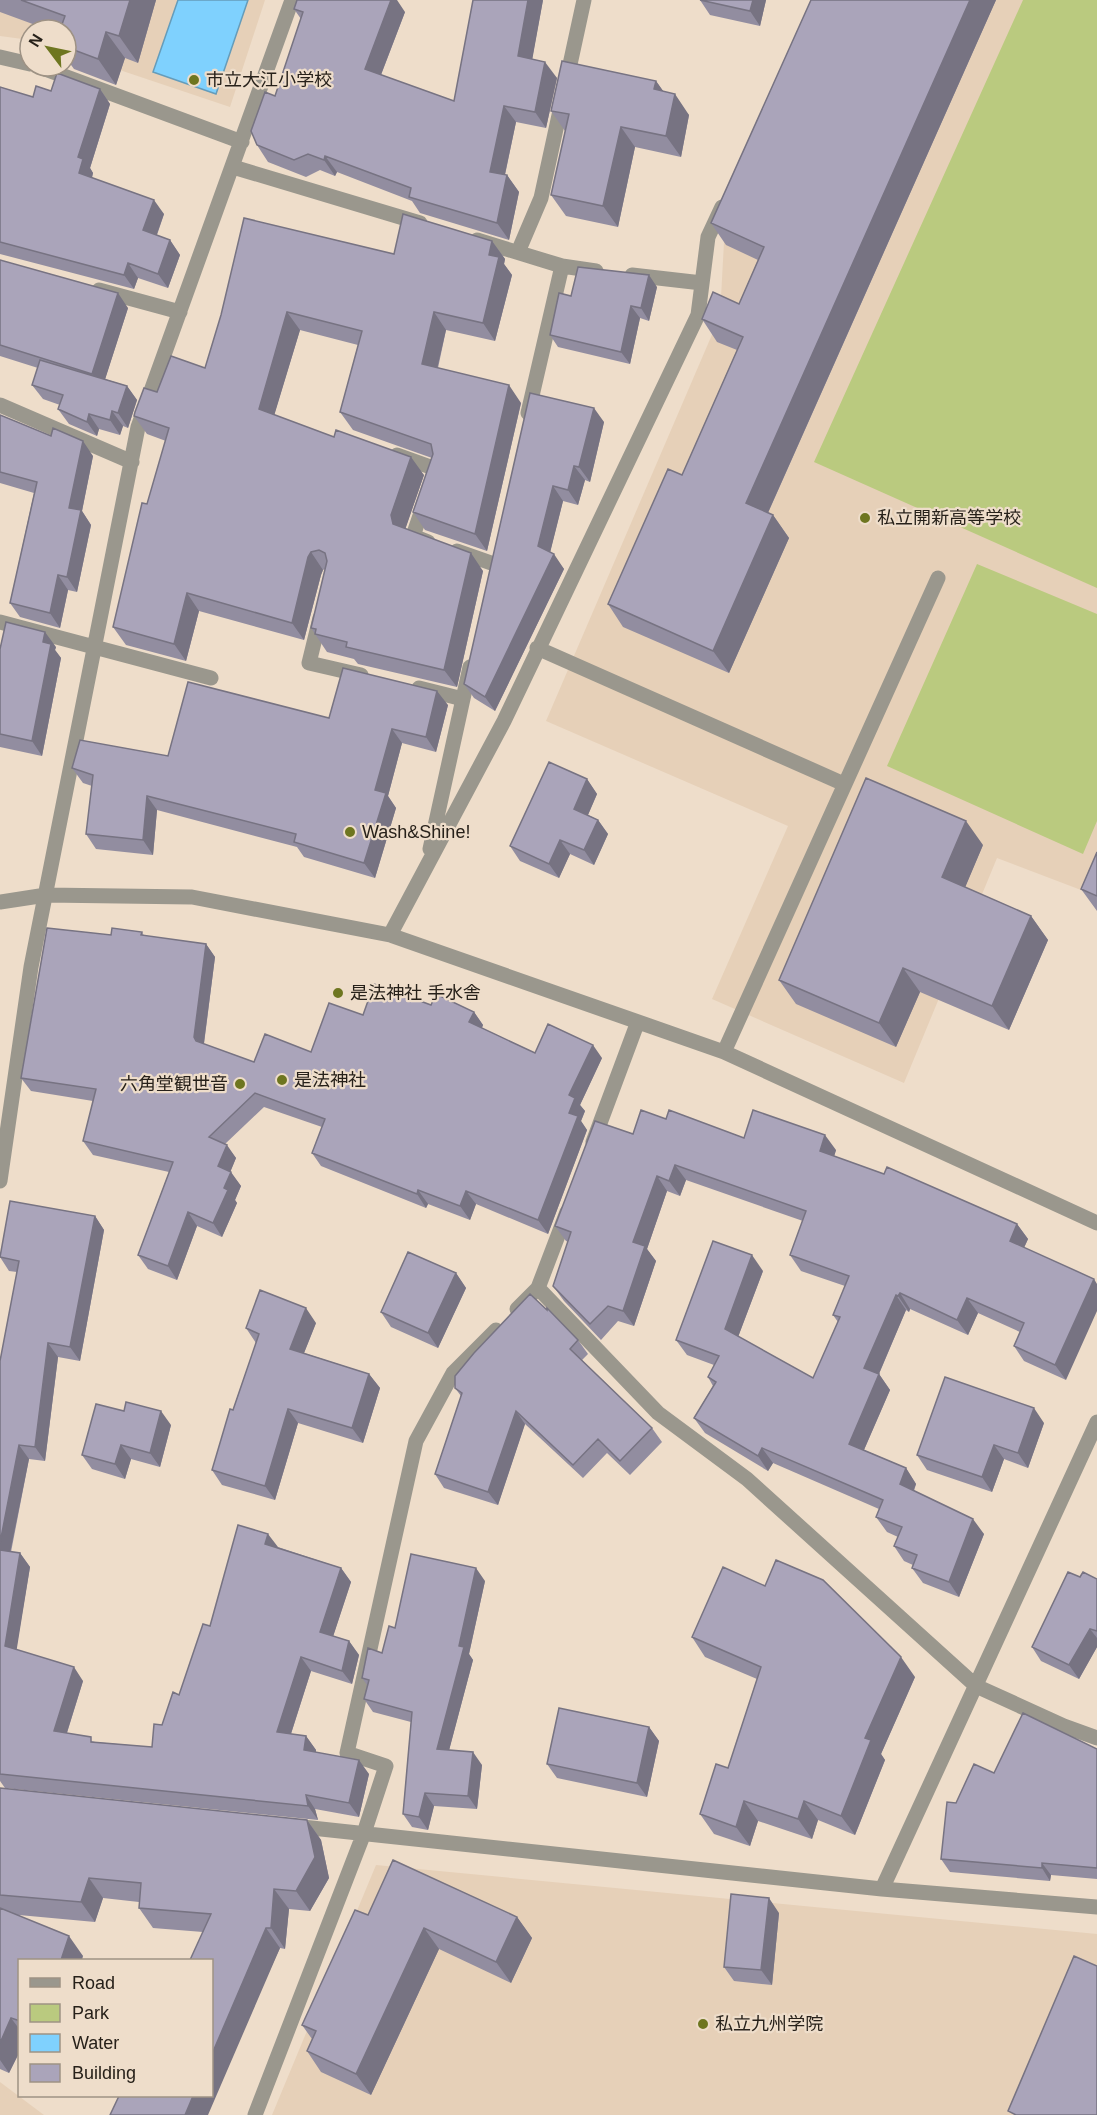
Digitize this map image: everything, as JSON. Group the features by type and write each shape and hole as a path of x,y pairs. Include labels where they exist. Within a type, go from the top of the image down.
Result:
{"street":[{"path":"0,1180 31,967 138,427 292,0"},
{"path":"518,252 541,198 584,0"},
{"path":"0,57 18,61"},
{"path":"69,78 242,142"},
{"path":"233,167 438,228"},
{"path":"390,935 504,721 698,315 708,237 728,194"},
{"path":"461,235 562,266 702,283"},
{"path":"525,427 562,266"},
{"path":"79,284 180,312"},
{"path":"0,405 132,462"},
{"path":"383,450 436,469 413,536 494,564"},
{"path":"724,1052 938,578"},
{"path":"325,598 309,663 375,678"},
{"path":"0,622 211,678"},
{"path":"537,648 844,784"},
{"path":"426,867 473,654"},
{"path":"408,686 463,699"},
{"path":"0,902 46,895 192,897 390,935 724,1052 1097,1223"},
{"path":"588,1156 636,1023"},
{"path":"255,2115 364,1833 386,1766 347,1753 416,1441 453,1372 538,1288 571,1200"},
{"path":"538,1288 658,1413 747,1479 976,1686 1064,1726 1097,1738"},
{"path":"882,1889 1097,1422"},
{"path":"282,1825 882,1889 1097,1907"}],"shaded area":[{"name":"市立大江小学校","path":"0,0 265,0 230,107 78,56 78,18 18,18 18,38 0,36"},
{"name":"私立開新高等学校","path":"834,0 1097,0 1097,852 1081,890 997,858 904,1083 712,999 788,826 546,721 720,316 724,242"},
{"name":"私立九州学院","path":"376,1865 1097,1934 1097,2115 272,2115"},
{"path":"0,2082 44,2115 0,2115"}],"green space":[{"path":"1023,0 1097,0 1097,588 814,462"},
{"path":"977,564 1097,614 1097,821 1083,854 887,766"}],"water":[{"path":"178,0 248,0 216,94 153,72"}],"building":[{"path":"21,0 130,0 119,36 106,32 98,59 78,52 78,18 64,18 65,16"},
{"path":"297,0 391,0 365,69 454,101 473,0 528,0 518,56 545,62 535,112 504,106 490,172 507,175 497,223 409,197 411,188 325,156 324,160 308,154 294,160 257,145 251,131 265,92 275,96 303,12 294,9"},
{"path":"700,0 753,0 750,11"},
{"path":"811,0 970,0 746,503 773,515 713,651 608,604 668,469 682,475 743,337 702,319 713,292 739,304 764,247 711,223"},
{"path":"562,61 656,81 654,89 675,94 666,136 621,127 603,206 551,195 569,114 551,111"},
{"path":"55,78 70,78 100,89 78,157 83,159 79,173 154,200 143,230 170,240 158,274 128,263 124,275 0,242 0,87 33,97 36,86 51,91"},
{"path":"403,214 492,241 489,255 499,257 483,323 434,312 422,364 509,385 475,534 413,512 433,454 431,444 340,412 362,331 287,312 259,409 334,437 336,430 411,457 391,515 393,524 471,553 444,670 346,647 347,642 315,634 316,629 311,628 327,561 325,553 319,550 311,552 308,557 292,623 187,593 174,644 113,627 142,503 147,504 169,428 134,416 135,412 144,388 157,392 171,356 205,368 221,315 244,218 394,254"},
{"path":"0,260 118,293 92,374 0,345"},
{"path":"578,267 649,275 641,308 631,306 621,352 550,335 559,293 571,296"},
{"path":"40,360 127,386 118,413 112,411 110,420 89,414 87,422 58,409 63,395 32,385"},
{"path":"530,393 594,408 579,467 574,466 568,490 553,486 538,546 554,554 485,697 464,684"},
{"path":"0,415 51,436 53,428 83,441 69,508 81,510 67,577 58,575 50,613 10,603 37,482 0,472"},
{"path":"6,622 45,632 43,642 51,644 32,741 0,734 0,649"},
{"path":"343,668 437,691 426,737 392,729 375,790 386,793 364,863 294,842 296,834 147,796 143,840 86,834 93,775 72,768 80,740 168,756 188,682 329,718"},
{"path":"549,762 587,779 574,809 598,820 584,850 560,840 549,864 510,846"},
{"path":"866,778 966,821 942,877 1031,916 992,1006 903,968 879,1023 779,980"},
{"path":"1097,852 1097,896 1081,889"},
{"path":"47,928 111,935 112,928 142,932 141,935 206,944 194,1037 196,1041 254,1062 265,1034 311,1052 329,1003 363,1015 374,984 431,1005 436,994 474,1012 469,1022 535,1053 548,1024 593,1045 569,1095 575,1098 569,1113 578,1116 538,1220 466,1191 460,1206 418,1190 417,1194 312,1153 325,1119 255,1093 209,1137 227,1145 218,1166 231,1172 224,1188 228,1190 213,1223 188,1212 168,1266 138,1255 173,1162 83,1141 96,1089 21,1078"},
{"path":"641,1110 666,1119 669,1110 744,1138 753,1110 825,1135 820,1151 884,1174 887,1167 1017,1224 1010,1241 1094,1279 1055,1365 1014,1346 1024,1323 967,1298 957,1320 900,1293 896,1295 864,1368 879,1374 849,1444 906,1468 900,1484 973,1519 949,1582 912,1568 917,1555 894,1546 902,1527 876,1517 883,1500 762,1448 758,1456 694,1418 716,1382 708,1377 719,1356 676,1340 713,1241 752,1255 725,1329 813,1378 840,1317 833,1315 849,1276 790,1255 806,1211 675,1165 669,1181 657,1176 633,1242 645,1246 623,1311 608,1306 590,1324 553,1286 571,1232 555,1226 595,1121 633,1134"},
{"path":"10,1201 95,1216 70,1347 48,1343 35,1447 19,1445 0,1543 0,1361 19,1261 0,1257"},
{"path":"408,1252 456,1273 428,1333 381,1312"},
{"path":"260,1290 306,1308 290,1349 369,1374 352,1428 288,1409 265,1486 212,1470 230,1409 233,1410 259,1334 246,1328"},
{"path":"530,1294 578,1340 570,1349 652,1428 620,1461 598,1439 573,1465 516,1411 488,1492 435,1474 462,1393 455,1388 455,1376"},
{"path":"945,1377 1034,1408 1018,1453 994,1445 982,1477 917,1455"},
{"path":"126,1402 161,1411 150,1453 121,1445 115,1464 82,1455 96,1404 124,1411"},
{"path":"238,1525 268,1534 265,1544 341,1568 320,1632 349,1641 342,1671 301,1657 277,1732 306,1736 304,1750 359,1760 349,1803 306,1795 308,1806 0,1774 0,1550 20,1553 5,1646 74,1667 54,1731 91,1737 91,1742 152,1747 154,1724 162,1725 173,1692 179,1695 203,1624 210,1626"},
{"path":"411,1554 476,1568 459,1646 464,1647 437,1749 473,1752 468,1796 425,1793 419,1817 403,1814 412,1712 364,1699 369,1680 362,1678 368,1648 382,1653 389,1626 395,1628"},
{"path":"776,1560 823,1580 901,1657 865,1738 871,1740 841,1816 804,1801 798,1819 744,1801 736,1827 700,1814 716,1764 728,1768 761,1667 692,1637 723,1567 765,1586"},
{"path":"1068,1572 1080,1577 1083,1572 1097,1579 1097,1631 1090,1629 1069,1665 1032,1647"},
{"path":"559,1708 649,1727 637,1783 547,1764"},
{"path":"1023,1713 1097,1749 1097,1868 1042,1863 1042,1868 941,1859 947,1802 956,1803 974,1764 994,1773"},
{"path":"0,1788 307,1820 315,1857 296,1891 274,1889 271,1928 266,1928 213,2052 213,1959 190,1959 211,1914 139,1908 141,1883 89,1878 81,1902 0,1895"},
{"path":"393,1860 517,1917 496,1962 424,1928 356,2074 307,2051 316,2031 302,2025 355,1910 368,1915"},
{"path":"731,1894 769,1898 761,1970 724,1967"},
{"path":"0,1908 69,1936 61,1959 18,1959 18,2020 11,2018 0,2043"},
{"path":"1074,1956 1097,1966 1097,2115 1016,2115 1008,2111"},
{"path":"119,2097 193,2097 185,2115 110,2115"}],"place":[{"name":"市立大江小学校","path":"194,80"},
{"name":"私立開新高等学校","path":"865,518"},
{"name":"Wash&Shine!","path":"350,832"},
{"name":"是法神社 手水舎","path":"338,993"},
{"name":"是法神社","path":"282,1080"},
{"name":"六角堂観世音","path":"240,1084"},
{"name":"私立九州学院","path":"703,2024"}]}
